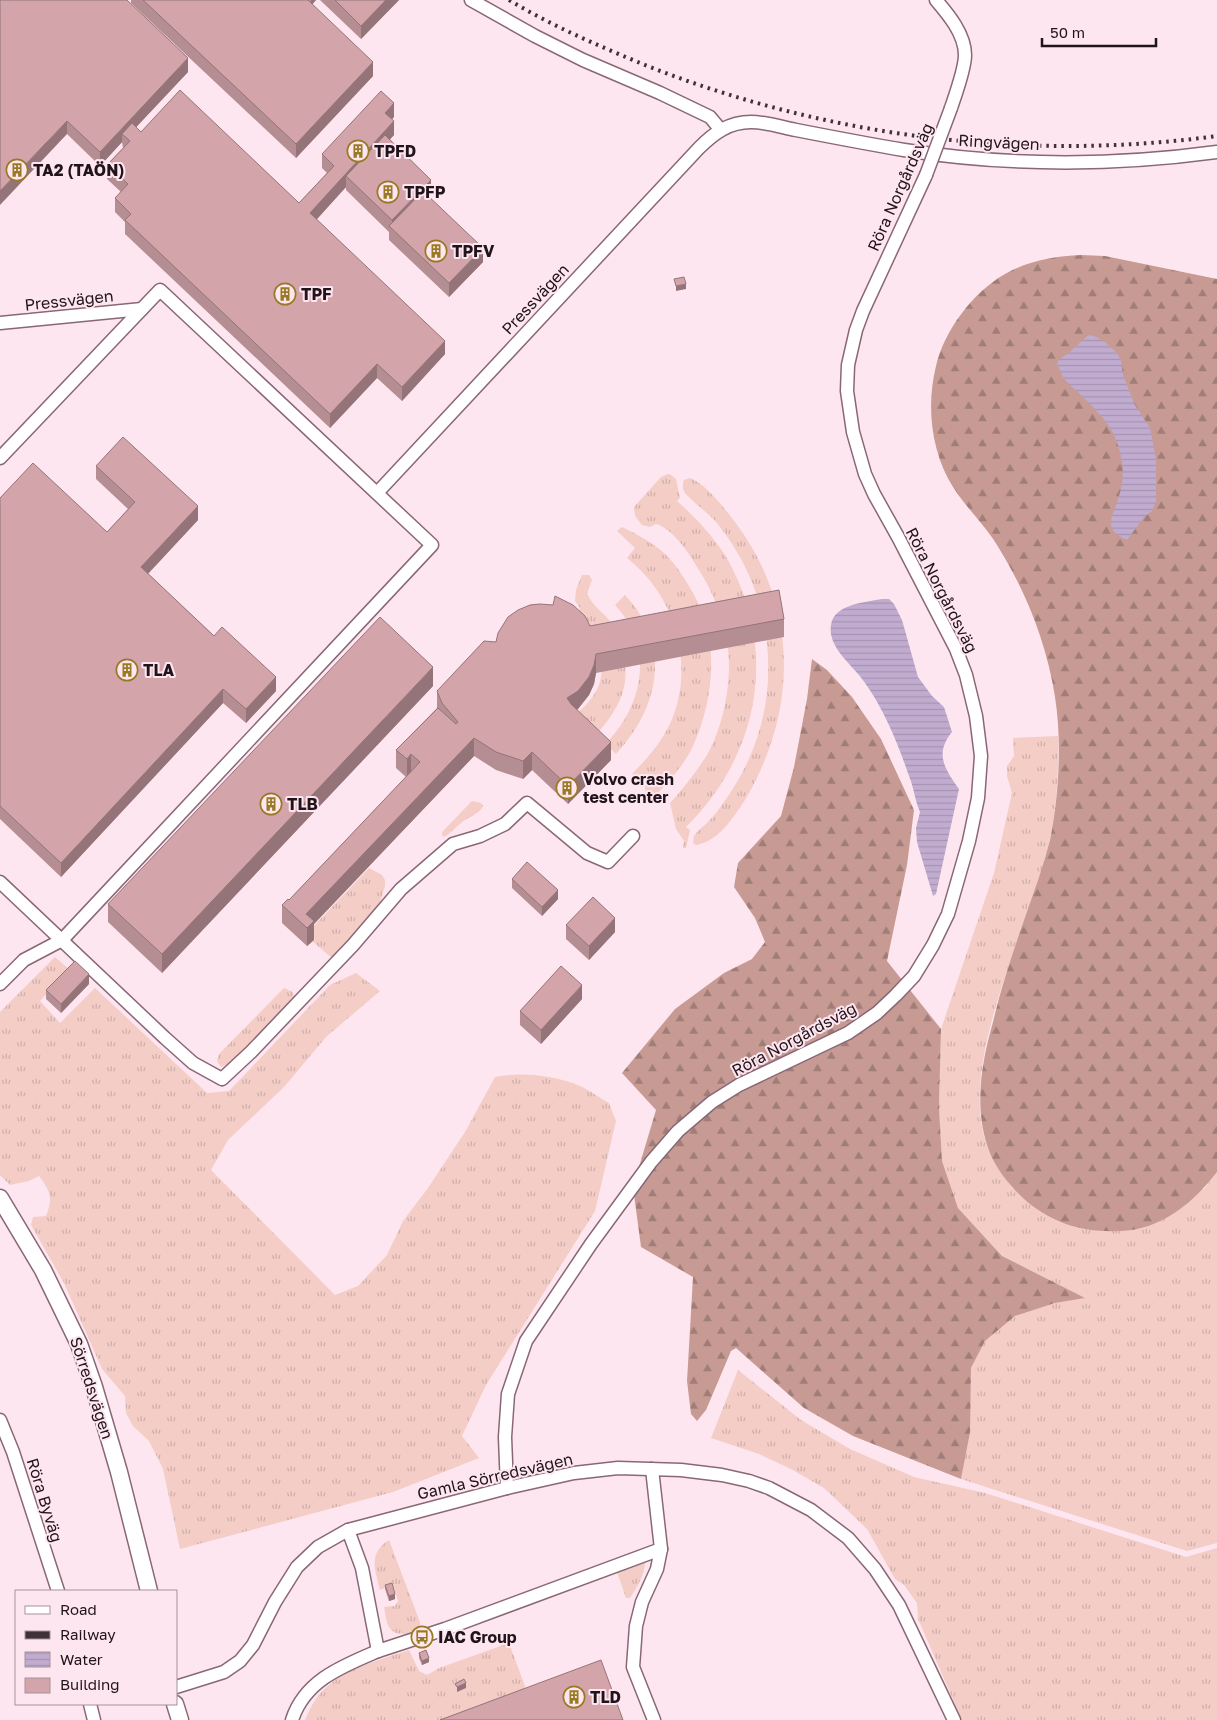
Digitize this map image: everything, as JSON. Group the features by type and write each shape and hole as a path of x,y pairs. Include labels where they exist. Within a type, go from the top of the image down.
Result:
{"street":[{"path":"470,0 583,60 710,117 720,130"},
{"name":"Röra Norgårdsväg","path":"507,1488 505,1430 508,1394 526,1341 591,1244 651,1162 678,1131 712,1102 740,1085 848,1033 877,1013 914,976 933,945 948,914 969,841 978,798 981,756 976,716 966,676 956,649 865,474 853,432 847,391 848,365 856,330 926,175 951,108 965,54 958,30 936,0"},
{"name":"Pressvägen","path":"377,493 699,148 720,130 732,124 751,122"},
{"name":"Ringvägen","path":"751,122 772,124 865,144 933,154 988,159 1084,162 1217,152"},
{"name":"Pressvägen","path":"0,458 160,290 432,545 62,940"},
{"name":"Pressvägen","path":"0,323 142,309"},
{"path":"0,882 193,1063 222,1079 309,992 353,945 400,889 453,844 480,836 504,824 527,803 587,853 608,862 632,836"},
{"path":"0,984 24,960 62,940"},
{"name":"Sörredsvägen","path":"0,1198 44,1270 78,1344 94,1387 119,1472 149,1590"},
{"name":"Röra Byväg","path":"0,1420 13,1452 58,1590"},
{"name":"Gamla Sörredsvägen","path":"178,1685 224,1672 240,1661 253,1645 275,1602 297,1567 318,1547 348,1530 507,1488 574,1473 618,1468 652,1469 710,1473 748,1481 799,1503 817,1513 843,1533 871,1563 890,1591 907,1621 954,1720"},
{"path":"652,1469 661,1549 657,1569 642,1602 636,1626 633,1668 654,1720"},
{"path":"348,1530 362,1568 378,1651"},
{"path":"292,1720 296,1710 313,1686 339,1667 378,1651 445,1629 661,1549"},
{"path":"90,1705 94,1720"},
{"path":"175,1705 180,1720"}],"green space":[{"path":"1081,255 1105,256 1217,279 1217,1172 1187,1204 1175,1213 1149,1226 1120,1231 1093,1230 1068,1225 1033,1207 1012,1187 997,1167 987,1145 983,1130 980,1098 986,1052 1005,979 1050,840 1057,787 1059,750 1057,714 1047,658 1035,620 1019,584 995,542 953,487 935,444 931,413 933,381 940,353 953,326 971,302 993,282 1014,269 1042,260"},
{"path":"668,474 676,479 680,498 677,501 703,526 720,548 742,590 752,626 756,662 754,698 746,733 731,766 711,798 686,827 690,830 686,848 683,848 684,841 676,829 670,803 699,768 713,742 723,713 729,666 724,628 707,583 680,542 668,530 656,524 650,527 642,525 635,516 634,507 661,477"},
{"path":"690,478 702,485 720,504 735,522 756,555 771,589 780,624 784,660 782,695 775,731 762,766 745,800 725,828 712,839 696,845 693,843 694,836 712,817 736,784 754,746 765,707 768,665 765,627 751,580 727,536 717,523 684,491 684,480"},
{"path":"622,527 654,545 676,567 704,614 711,650 708,700 699,733 684,762 652,799 647,799 644,783 632,774 645,761 671,722 679,696 681,659 673,622 665,604 656,588 627,558 635,548 617,531"},
{"path":"582,575 589,575 592,580 587,594 615,628 624,658 625,671 625,683 617,706 611,717 593,738 572,717 585,706 595,693 599,686 602,670 593,643 578,615 580,608 575,601 576,590"},
{"path":"625,595 640,614 650,634 655,676 651,696 643,716 631,736 616,754 605,744 625,719 637,689 640,674 637,642 629,624 615,605"},
{"path":"812,659 827,670 852,697 881,739 914,810 907,865 887,961 941,1029 939,1107 942,1161 958,1208 1002,1256 1085,1298 1055,1303 1015,1316 985,1341 971,1368 970,1432 961,1479 853,1436 804,1408 736,1348 731,1351 706,1410 697,1421 691,1414 687,1381 693,1277 641,1247 633,1187 656,1110 622,1073 675,1009 724,973 752,959 765,942 755,918 734,887 738,863 781,816 794,767 807,699"},
{"path":"1058,736 1056,798 1049,845 1035,892 1009,964 987,1041 981,1079 980,1114 989,1152 1013,1189 1204,1189 1217,1172 1217,1543 1187,1551 961,1479 969,1432 971,1368 985,1341 1015,1316 1055,1303 1084,1298 1002,1256 958,1208 942,1161 939,1107 941,1029 994,873 1012,793 1007,776 1007,766 1014,756 1013,738"},
{"path":"472,801 481,803 483,806 476,814 443,837 443,831"},
{"path":"369,868 382,875 385,880 378,909 332,958 313,942 315,939 308,932"},
{"path":"55,957 69,969 40,1001 60,1023 95,988 207,1093 229,1091 330,985 356,973 380,991 326,1037 284,1087 228,1140 211,1170 335,1295 358,1286 387,1255 403,1221 428,1188 465,1132 495,1077 504,1075 535,1075 556,1078 588,1090 609,1103 616,1121 595,1211 486,1385 462,1436 479,1458 393,1492 180,1549 163,1469 149,1441 133,1426 126,1413 125,1396 102,1369 64,1283 31,1225 33,1217 46,1216 50,1204 50,1195 46,1186 39,1176 29,1181 10,1185 0,1175 0,1012"},
{"path":"284,988 293,992 294,998 232,1063 221,1067 217,1061 219,1054"},
{"path":"738,1370 801,1420 850,1449 914,1477 985,1493 1186,1557 1217,1548 1217,1720 962,1720 918,1619 917,1603 904,1585 895,1579 867,1529 824,1488 791,1469 759,1454 711,1438"},
{"path":"389,1540 420,1622 420,1630 410,1633 394,1632 388,1626 384,1607 395,1606 398,1601 393,1585 380,1590 376,1576 375,1562 378,1550"},
{"path":"645,1562 644,1571 638,1585 630,1598 626,1598 617,1572"},
{"path":"509,1643 529,1697 469,1720 305,1720 314,1702 324,1689 346,1674 371,1663 409,1650 419,1671 427,1675 439,1668"}],"water":[{"path":"1089,335 1105,342 1117,353 1121,361 1123,375 1135,405 1150,428 1156,459 1156,501 1152,511 1144,517 1127,540 1114,531 1111,526 1123,476 1119,447 1106,422 1065,379 1057,363"},
{"path":"889,599 894,604 902,620 918,677 932,696 944,707 952,732 944,747 943,754 949,775 959,789 936,894 933,896 917,842 916,828 920,812 900,752 879,705 861,677 837,649 831,633 833,618 844,608"}],"building":[{"path":"0,0 127,0 188,58 100,152 67,121 0,191"},
{"path":"143,0 308,0 373,62 296,144"},
{"path":"335,0 386,0 361,26"},
{"name":"TPF","path":"180,90 299,203 334,166 322,154 381,91 394,103 385,113 394,121 310,213 445,341 402,387 377,364 330,414 125,220 131,214 115,198 128,184 107,165 130,141 122,134 132,123 141,132"},
{"name":"TPFP","path":"385,135 431,180 392,220 346,176"},
{"name":"TPFV","path":"423,191 483,248 449,283 389,226"},
{"path":"684,277 686,284 676,286 674,279"},
{"name":"TLA","path":"123,437 198,506 141,567 214,636 222,627 276,677 246,709 223,689 61,863 0,806 0,498 33,463 107,532 135,502 96,466"},
{"name":"Volvo crash test center","path":"779,590 784,619 596,654 589,677 578,691 567,698 611,742 568,786 532,752 523,761 496,752 474,738 306,914 314,921 307,928 282,905 289,900 420,762 411,754 407,759 396,750 438,708 456,724 458,722 442,703 437,691 484,641 496,642 498,633 508,617 518,610 530,605 553,605 555,596 573,605 585,616 590,626"},
{"name":"TLB","path":"380,617 433,667 162,954 108,904"},
{"path":"527,862 558,890 542,907 512,879"},
{"path":"593,897 615,918 589,946 566,925"},
{"path":"75,961 89,974 61,1004 46,990"},
{"path":"561,966 582,985 541,1030 520,1011"},
{"path":"392,1583 395,1594 389,1596 385,1585"},
{"path":"426,1650 429,1658 422,1661 419,1653"},
{"path":"601,1660 623,1720 440,1720"},
{"path":"464,1679 466,1683 457,1687 455,1684"}],"railway":[{"path":"509,0 559,27 645,65 714,90 784,110 855,126 926,137 999,144 1072,146 1144,143 1217,136"}],"place":[{"name":"TPFD","path":"358,151"},
{"name":"TA2 (TAÖN)","path":"17,170"},
{"name":"TPFP","path":"388,192"},
{"name":"TPFV","path":"436,251"},
{"name":"TPF","path":"285,294"},
{"name":"TLA","path":"127,670"},
{"name":"Volvo crash test center","path":"567,788"},
{"name":"TLB","path":"271,804"},
{"name":"IAC Group","path":"422,1637"},
{"name":"TLD","path":"574,1697"}]}
